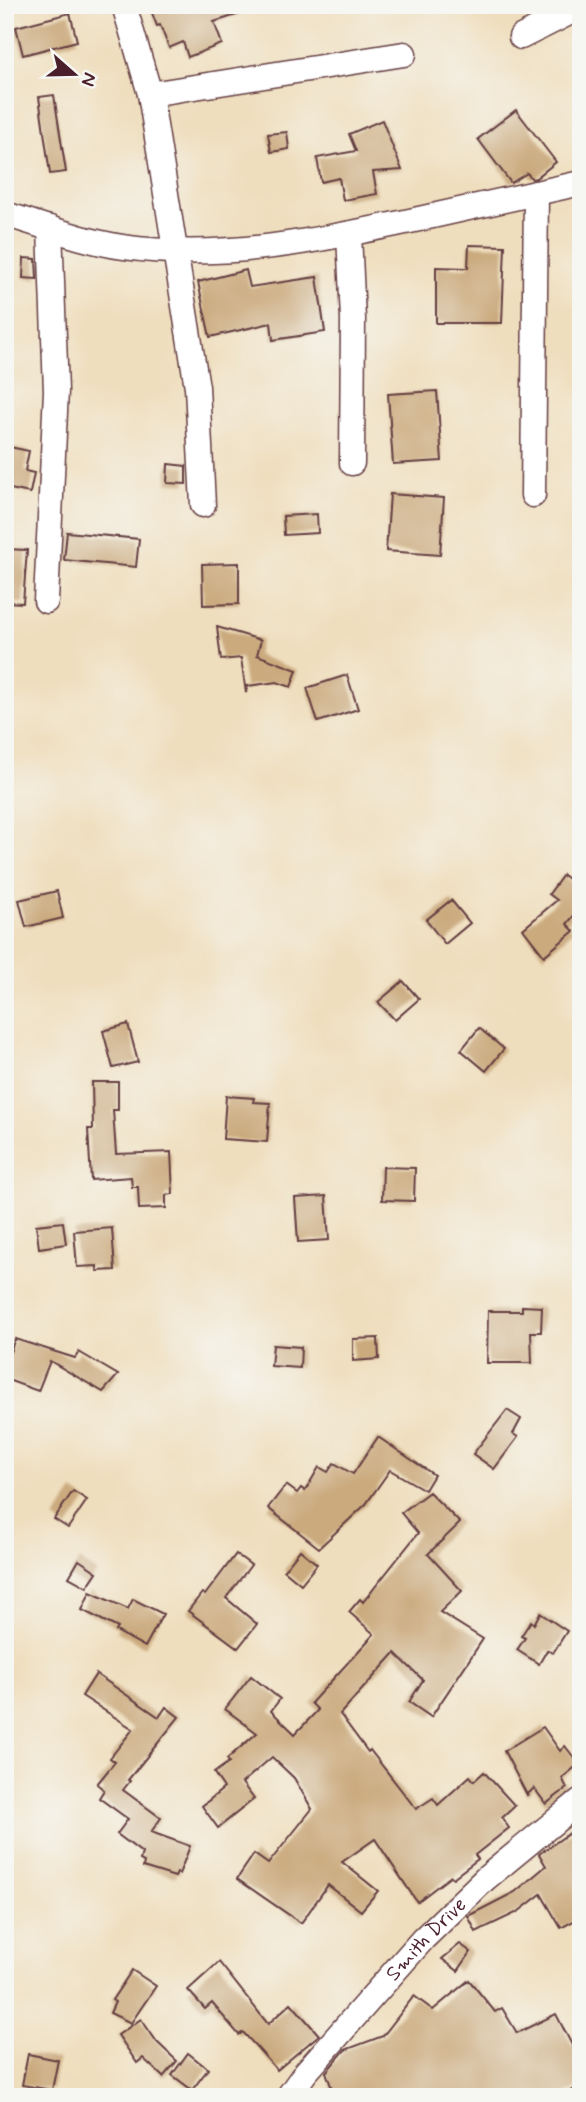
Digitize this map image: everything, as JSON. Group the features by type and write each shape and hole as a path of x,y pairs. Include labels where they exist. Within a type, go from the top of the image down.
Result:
{"street":[{"path":"124,5 149,94 176,250 197,387 203,505"},
{"path":"521,37 581,7"},
{"path":"149,94 404,54"},
{"path":"5,214 101,244 176,250 237,249 349,234 581,183"},
{"path":"533,495 536,193"},
{"path":"46,601 56,391 50,228"},
{"path":"349,234 353,318 352,463"},
{"name":"Smith Drive","path":"288,2097 305,2073 423,1939 485,1879 581,1800"}],"building":[{"path":"149,5 256,5 256,9 214,22 222,44 188,57 183,42 169,48"},
{"path":"70,13 77,41 23,55 16,27"},
{"path":"54,95 66,172 50,174 39,97"},
{"path":"516,110 556,162 536,178 532,179 527,173 511,183 478,139"},
{"path":"382,120 402,170 373,172 377,194 343,200 339,178 321,182 317,158 356,151 349,134"},
{"path":"287,132 289,149 271,152 268,134"},
{"path":"469,245 505,246 502,323 436,323 436,267 468,268"},
{"path":"24,258 36,259 37,279 23,278"},
{"path":"246,270 250,287 317,277 325,332 273,340 271,323 210,337 198,282"},
{"path":"437,391 442,461 393,464 388,394"},
{"path":"5,446 29,451 25,471 34,473 30,493 5,488"},
{"path":"168,464 186,466 186,484 167,483"},
{"path":"390,494 444,498 440,555 386,551"},
{"path":"317,514 318,533 284,535 283,516"},
{"path":"67,532 139,539 136,567 64,560"},
{"path":"5,549 27,550 23,603 5,602"},
{"path":"239,563 239,604 203,605 202,564"},
{"path":"217,627 261,640 257,655 297,670 291,687 277,682 248,686 246,693 241,658 221,660"},
{"path":"347,675 358,709 318,722 307,688"},
{"path":"563,875 581,889 581,907 567,924 574,931 544,956 523,929 557,900 549,894"},
{"path":"57,891 63,918 26,927 19,900"},
{"path":"451,900 470,923 445,944 426,920"},
{"path":"403,981 419,999 395,1020 378,1002"},
{"path":"128,1024 138,1062 113,1068 103,1031"},
{"path":"479,1028 504,1049 486,1071 461,1050"},
{"path":"92,1082 118,1082 118,1110 113,1110 116,1154 171,1152 173,1194 166,1195 166,1208 139,1209 138,1187 132,1187 131,1177 91,1180 88,1129 93,1129"},
{"path":"226,1096 254,1098 253,1102 270,1103 267,1142 223,1139"},
{"path":"383,1167 415,1168 414,1201 382,1200"},
{"path":"326,1196 329,1240 298,1242 295,1198"},
{"path":"63,1222 66,1244 39,1248 36,1225"},
{"path":"112,1228 115,1270 97,1271 97,1266 77,1267 74,1231"},
{"path":"522,1306 542,1307 541,1332 531,1332 532,1363 487,1363 488,1311 522,1311"},
{"path":"378,1338 379,1359 353,1361 353,1339"},
{"path":"15,1339 75,1358 79,1352 118,1375 103,1392 50,1361 38,1391 5,1379 5,1365"},
{"path":"273,1345 301,1347 300,1368 271,1366"},
{"path":"507,1410 521,1419 513,1434 518,1437 494,1469 473,1454"},
{"path":"378,1437 434,1475 425,1490 390,1470 366,1504 319,1548 268,1508 286,1485 297,1493 301,1488 305,1491 319,1467 328,1472 334,1463 353,1474"},
{"path":"73,1491 87,1500 68,1528 54,1519"},
{"path":"429,1492 460,1523 428,1554 462,1591 440,1612 483,1639 431,1717 409,1702 423,1680 395,1653 340,1714 416,1809 433,1798 438,1805 470,1776 474,1781 484,1772 515,1806 502,1818 509,1828 475,1855 478,1859 417,1902 375,1839 342,1862 378,1891 361,1911 328,1885 301,1923 237,1879 254,1854 268,1864 312,1809 294,1778 272,1757 242,1783 254,1799 218,1828 202,1806 224,1788 214,1773 229,1762 227,1759 257,1733 225,1709 251,1676 280,1699 271,1711 295,1734 318,1710 311,1703 374,1634 349,1612 360,1599 363,1602 418,1533 401,1513"},
{"path":"300,1550 317,1564 301,1584 284,1570"},
{"path":"236,1554 251,1565 226,1598 257,1624 238,1648 188,1611 202,1593 205,1595"},
{"path":"79,1560 97,1572 87,1587 69,1577"},
{"path":"90,1592 128,1609 133,1599 163,1614 145,1647 116,1631 118,1628 82,1610"},
{"path":"540,1613 567,1631 553,1653 547,1650 539,1664 517,1650 525,1638 521,1636 531,1621 534,1624"},
{"path":"96,1674 159,1717 166,1707 179,1717 128,1780 130,1781 123,1790 161,1818 151,1832 190,1846 179,1874 175,1877 143,1867 144,1862 140,1860 142,1853 117,1834 128,1819 99,1798 104,1790 97,1784 115,1762 110,1758 133,1729 82,1696"},
{"path":"543,1727 560,1751 565,1746 579,1764 562,1778 567,1788 546,1804 534,1788 527,1795 504,1751"},
{"path":"574,1830 581,1841 581,1917 561,1928 541,1894 518,1912 476,1932 468,1916 515,1892 546,1866 539,1854"},
{"path":"460,1944 471,1952 458,1971 442,1959"},
{"path":"219,1962 268,2024 291,2003 319,2035 277,2070 243,2032 239,2035 212,2003 205,2009 188,1990"},
{"path":"132,1970 156,1986 131,2023 110,2013 115,2002 112,2000"},
{"path":"469,1980 495,2012 502,2008 517,2033 556,2014 574,2049 581,2041 581,2086 560,2097 335,2097 326,2072 345,2050 383,2036 414,1996 433,2010"},
{"path":"141,2019 157,2042 177,2061 163,2077 143,2058 137,2063 118,2035"},
{"path":"188,2053 208,2069 192,2090 172,2075"},
{"path":"28,2054 58,2060 52,2090 22,2085"}]}
